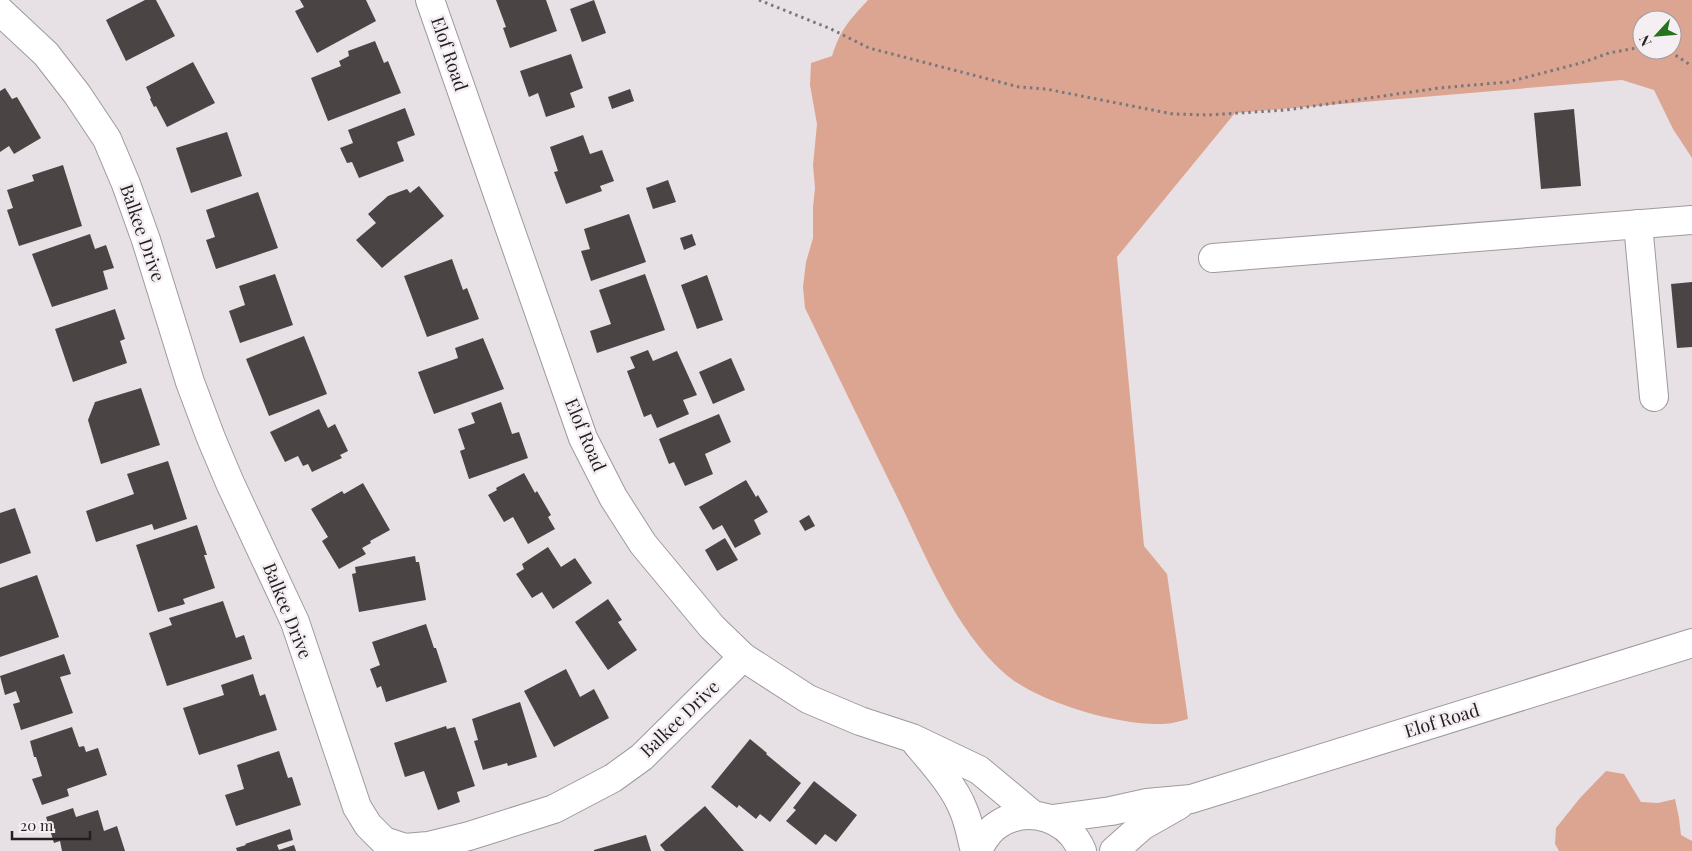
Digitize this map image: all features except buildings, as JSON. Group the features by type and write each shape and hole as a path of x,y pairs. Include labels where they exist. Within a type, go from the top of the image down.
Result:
{"street":[{"name":"Elof Road","path":"430,0 583,438 613,497 643,544 712,627 743,657 808,699 860,721 912,738 979,770 1043,817 1111,811 1147,803 1192,799"},
{"name":"Balkee Drive","path":"0,11 46,54 77,94 107,139 126,184 146,240 190,382 210,438 295,622 357,807 368,825 384,841 405,848 428,846 469,836 554,809 583,795 613,778 642,757 743,657"},
{"path":"1212,258 1692,220"},
{"path":"1638,224 1654,397"},
{"name":"Elof Road","path":"1114,851 1142,826 1192,799 1692,643"},
{"path":"912,738 959,799 964,809 976,851"},
{"path":"976,851 985,837 998,824 1015,817 1043,817 1068,829 1079,843 1082,851"}],"path":[{"path":"759,0 831,29 869,48 1019,87 1046,89 1173,114 1208,115 1286,110 1439,88 1508,82 1581,63 1610,53 1632,50"}],"shaded area":[{"path":"868,0 1692,0 1692,158 1673,129 1654,90 1622,80 1235,113 1117,257 1144,546 1167,574 1188,719 1162,724 1124,721 1078,710 1035,693 1017,683 986,655 971,636 944,594 805,308 803,287 806,262 813,238 815,188 813,165 817,124 810,85 811,63 832,56 842,32"},
{"path":"1606,771 1624,774 1641,802 1658,803 1675,799 1681,835 1692,841 1692,851 1559,851 1555,844 1556,828 1580,798"}]}
